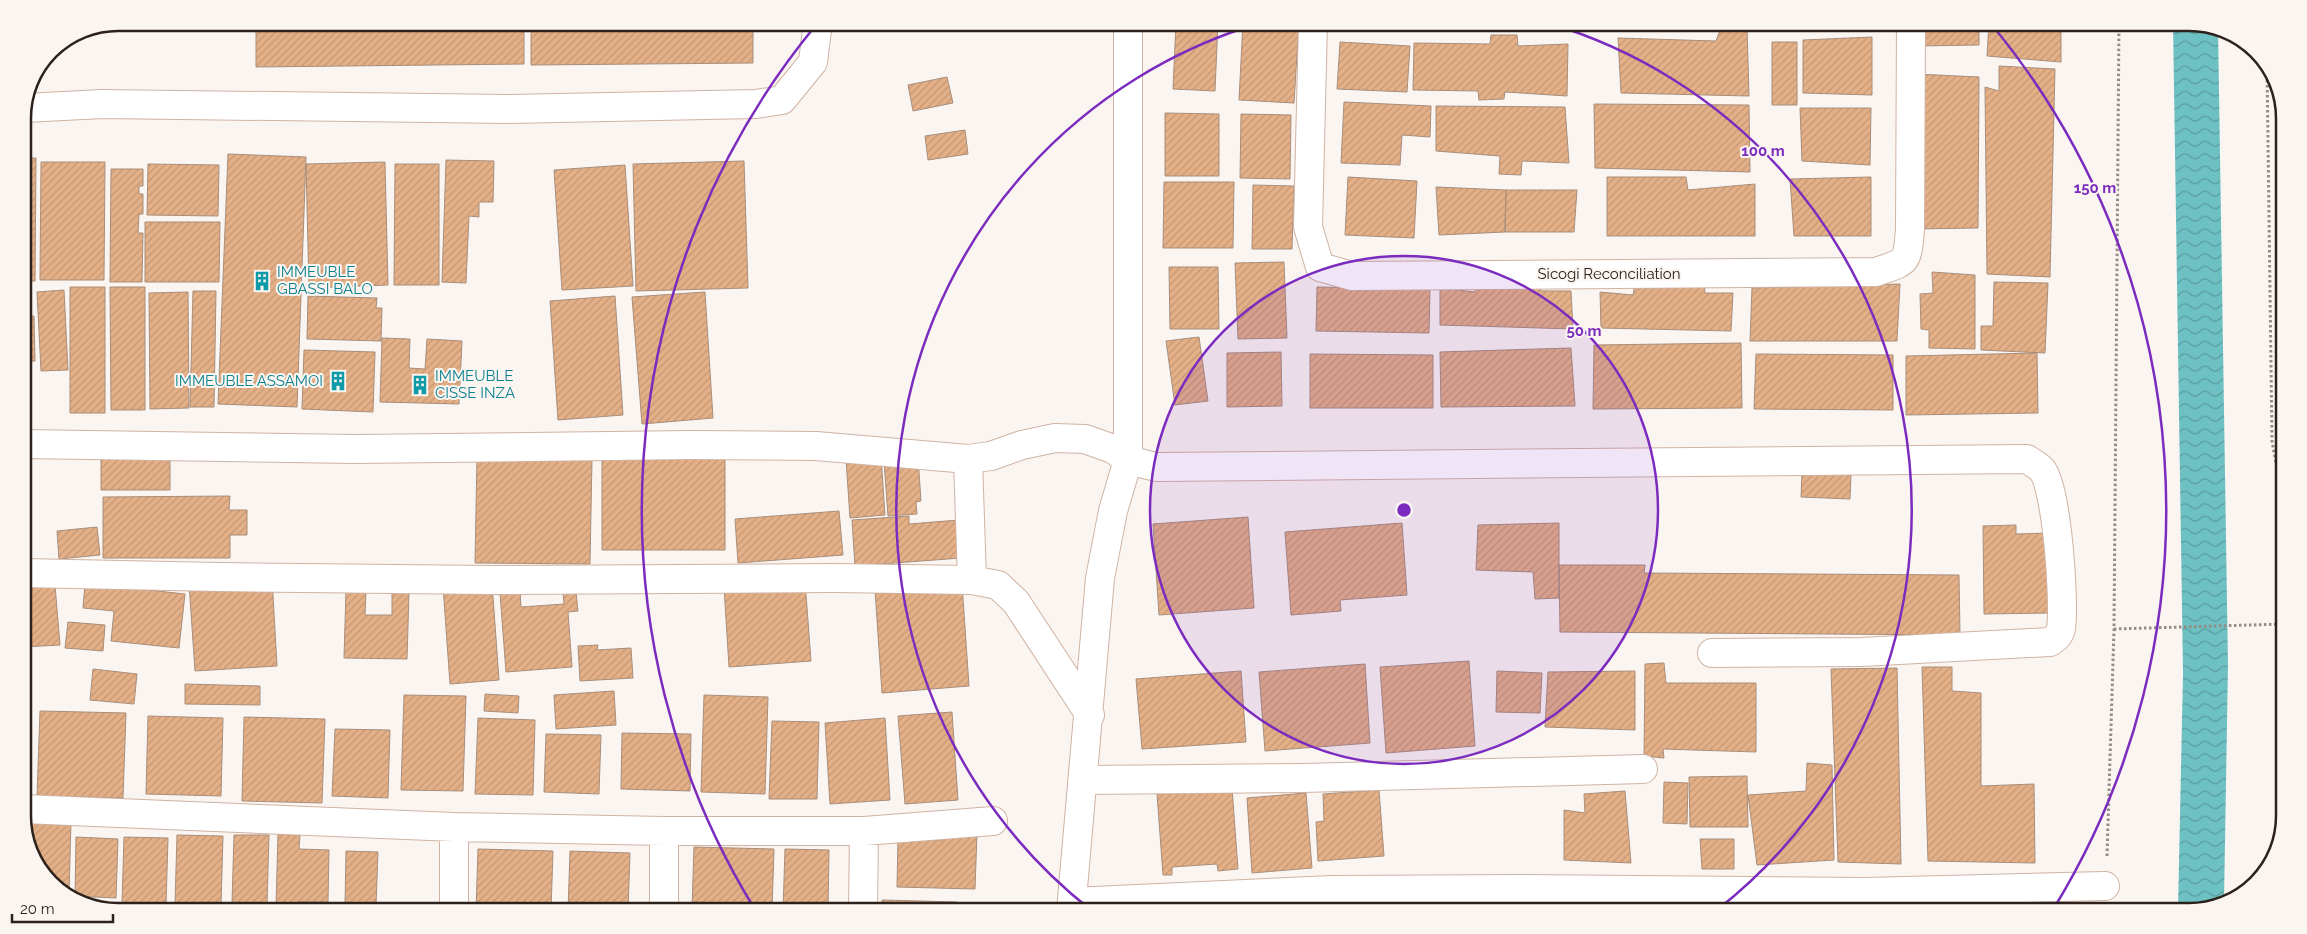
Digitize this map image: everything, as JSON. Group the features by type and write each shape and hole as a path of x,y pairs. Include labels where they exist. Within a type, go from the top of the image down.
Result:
{"street":[{"path":"32,108 102,104 509,109 756,104 782,100 813,62 817,31"},
{"path":"1072,903 1090,715 1100,578 1113,512 1128,460 1128,31"},
{"name":"Sicogi Reconciliation","path":"1313,31 1308,227 1320,267 1352,276 1362,276 1876,272 1902,263 1908,256 1910,230 1911,31"},
{"path":"31,444 356,449 690,445 816,446 968,459 991,456 1022,445 1055,438 1085,439 1113,449 1128,460 1156,467 2027,459 2043,471 2052,506 2061,571 2061,627 2058,637 2050,642 1862,652 1712,653"},
{"path":"968,459 972,580"},
{"path":"31,572 219,577 480,580 833,578 972,580 998,585 1016,602 1090,715"},
{"path":"1084,780 1303,778 1643,769"},
{"path":"31,809 454,827 664,831 864,831 993,821"},
{"path":"454,827 454,903"},
{"path":"664,831 664,903"},
{"path":"863,903 864,831"},
{"path":"1133,903 1332,890 1538,889 1865,892 2106,886"}],"path":[{"path":"2106,886 2114,629 2119,31"},
{"path":"2266,79 2272,441 2276,463"},
{"path":"2114,629 2276,624"}],"water":[{"path":"2173,31 2206,33 2218,37 2228,665 2224,895 2189,903 2178,903 2183,673"}],"building":[{"path":"256,31 524,31 524,64 256,67"},
{"path":"531,31 753,31 753,63 531,65"},
{"path":"1176,31 1218,31 1215,91 1173,89"},
{"path":"1243,31 1298,31 1294,103 1239,100"},
{"path":"1720,31 1747,31 1749,96 1621,93 1618,38 1716,41"},
{"path":"1917,31 1979,31 1979,45 1917,46"},
{"path":"1988,31 2061,31 2061,62 1987,56"},
{"path":"1491,35 1517,35 1518,46 1568,44 1567,96 1505,92 1504,99 1479,100 1478,91 1413,90 1414,43 1490,44"},
{"path":"1872,37 1872,95 1803,93 1803,40"},
{"path":"1340,42 1410,46 1407,92 1337,89"},
{"path":"1772,42 1797,42 1797,105 1772,105"},
{"path":"1999,66 2055,69 2050,277 1987,274 1985,87 1999,91"},
{"path":"1916,74 1979,77 1978,228 1915,229"},
{"path":"947,77 953,103 913,111 908,85"},
{"path":"1344,102 1431,106 1430,137 1402,135 1400,165 1341,163"},
{"path":"1594,104 1749,105 1750,172 1595,168"},
{"path":"1436,106 1565,107 1569,163 1522,161 1521,175 1499,174 1500,156 1436,151"},
{"path":"1800,108 1871,108 1870,165 1802,161"},
{"path":"1165,113 1219,114 1219,176 1165,176"},
{"path":"1241,114 1291,115 1290,179 1240,178"},
{"path":"965,130 968,154 928,160 925,136"},
{"name":"IMMEUBLE GBASSI BALO","path":"228,154 306,157 297,407 218,404"},
{"path":"31,158 36,158 35,281 31,281"},
{"path":"446,160 494,161 493,202 479,202 479,217 469,216 466,283 442,282"},
{"path":"744,161 748,288 636,291 633,164"},
{"path":"41,162 105,162 104,280 40,280"},
{"path":"385,162 388,285 309,288 306,164"},
{"path":"148,164 219,165 218,216 147,215"},
{"path":"395,164 439,164 439,285 394,285"},
{"path":"625,165 633,286 562,290 554,170"},
{"path":"111,169 143,169 143,186 139,186 139,194 143,194 143,214 139,214 138,233 143,233 142,282 110,282"},
{"path":"1348,177 1417,181 1414,238 1345,235"},
{"path":"1607,177 1686,177 1688,190 1755,184 1755,236 1607,236"},
{"path":"1871,177 1871,236 1794,236 1790,179"},
{"path":"1164,182 1234,182 1233,248 1163,248"},
{"path":"1253,185 1294,186 1292,249 1252,249"},
{"path":"1436,187 1506,190 1505,232 1439,235"},
{"path":"1506,190 1577,190 1574,232 1505,232"},
{"path":"145,222 220,222 219,282 145,282"},
{"path":"1284,262 1287,338 1238,339 1235,263"},
{"path":"1169,267 1218,267 1219,329 1170,329"},
{"path":"1932,272 1975,275 1975,349 1929,348 1929,330 1921,329 1920,294 1933,293"},
{"path":"1539,279 1541,291 1571,291 1573,329 1440,325 1440,288 1475,292 1477,280"},
{"path":"1704,282 1705,293 1733,293 1731,331 1601,328 1600,292 1633,295 1635,284"},
{"path":"1994,282 2048,283 2045,353 1981,350 1981,326 1993,326"},
{"path":"1900,284 1897,341 1750,341 1752,288"},
{"path":"70,287 105,287 105,413 70,413"},
{"path":"110,287 145,287 145,410 111,410"},
{"path":"1317,287 1430,289 1429,333 1316,331"},
{"path":"64,290 68,370 41,371 37,292"},
{"path":"193,291 216,291 214,407 190,407"},
{"path":"188,292 189,408 150,409 149,293"},
{"path":"705,292 713,418 642,424 632,297"},
{"path":"308,296 377,298 376,308 382,308 381,341 307,339"},
{"path":"615,296 623,415 558,420 550,301"},
{"path":"31,316 34,316 35,361 31,361"},
{"path":"1199,337 1208,401 1175,405 1166,341"},
{"name":"IMMEUBLE CISSE INZA","path":"382,338 410,339 409,368 425,369 427,339 462,341 459,404 380,402"},
{"path":"1741,343 1742,408 1593,409 1594,345"},
{"path":"1571,348 1575,406 1441,407 1440,352"},
{"name":"IMMEUBLE ASSAMOI","path":"304,350 375,352 373,412 302,409"},
{"path":"1281,352 1282,406 1227,407 1227,353"},
{"path":"2037,353 2038,413 1906,415 1906,356"},
{"path":"1310,354 1433,355 1433,408 1310,408"},
{"path":"1756,354 1893,355 1893,410 1754,409"},
{"path":"602,451 725,451 725,550 602,550"},
{"path":"170,456 170,490 101,490 101,457"},
{"path":"881,456 885,515 850,518 846,459"},
{"path":"477,457 592,459 590,564 475,563"},
{"path":"918,458 921,501 916,502 917,514 888,516 884,461"},
{"path":"1802,473 1851,475 1850,499 1801,497"},
{"path":"230,496 229,510 247,510 247,535 230,535 230,558 103,558 103,497"},
{"path":"839,511 843,555 738,563 735,519"},
{"path":"909,516 909,524 959,520 961,558 855,566 852,520"},
{"path":"1248,517 1254,608 1159,615 1153,524"},
{"path":"1402,523 1407,595 1340,600 1341,611 1291,615 1285,532"},
{"path":"1559,523 1559,598 1535,599 1533,572 1476,570 1478,525"},
{"path":"2016,525 2016,534 2049,533 2050,613 1984,614 1983,526"},
{"path":"97,527 100,555 59,559 57,531"},
{"path":"1559,565 1645,565 1644,573 1959,575 1960,635 1560,632"},
{"path":"54,573 60,645 31,647 31,574"},
{"path":"272,578 277,666 195,671 189,583"},
{"path":"805,581 811,661 729,667 724,587"},
{"path":"85,583 185,594 179,648 111,641 114,611 83,608"},
{"path":"492,583 499,680 450,684 443,586"},
{"path":"962,584 969,686 882,693 875,590"},
{"path":"346,590 366,590 365,615 392,615 392,593 409,593 407,659 344,658"},
{"path":"520,591 521,607 564,604 563,593 576,592 578,611 568,612 572,667 506,672 500,593"},
{"path":"68,622 105,625 103,651 65,648"},
{"path":"598,645 597,650 631,648 633,678 580,681 578,646"},
{"path":"1469,661 1475,746 1386,753 1380,667"},
{"path":"1664,663 1666,683 1756,683 1756,752 1663,749 1664,758 1644,756 1645,664"},
{"path":"1365,664 1370,743 1265,751 1259,672"},
{"path":"1922,667 1952,667 1952,691 1981,693 1981,786 2034,784 2035,863 1928,861"},
{"path":"1897,668 1901,864 1838,862 1831,669"},
{"path":"93,669 137,674 134,704 90,700"},
{"path":"1241,671 1246,742 1142,749 1136,679"},
{"path":"1497,671 1542,673 1540,713 1496,712"},
{"path":"1635,671 1635,730 1545,727 1548,672"},
{"path":"185,684 260,686 260,705 185,704"},
{"path":"614,691 616,725 556,729 554,695"},
{"path":"485,694 519,696 518,713 484,711"},
{"path":"404,695 466,696 463,791 401,790"},
{"path":"704,695 768,697 765,794 701,792"},
{"path":"40,711 126,713 123,798 37,796"},
{"path":"952,712 958,800 905,804 898,716"},
{"path":"148,716 223,718 221,796 146,794"},
{"path":"244,717 325,719 322,803 242,801"},
{"path":"478,718 535,720 533,795 475,794"},
{"path":"885,718 890,800 830,804 825,723"},
{"path":"772,721 819,722 817,799 769,799"},
{"path":"335,729 390,730 388,798 332,796"},
{"path":"622,733 691,734 690,791 621,789"},
{"path":"546,734 601,735 599,794 544,792"},
{"path":"1807,763 1832,765 1834,860 1757,865 1748,795 1806,791"},
{"path":"1747,776 1748,827 1690,827 1689,777"},
{"path":"1664,782 1688,783 1687,824 1663,823"},
{"path":"1232,788 1238,869 1218,871 1217,864 1172,867 1172,875 1163,875 1157,794"},
{"path":"1379,790 1384,856 1318,861 1316,822 1324,821 1323,794"},
{"path":"1625,791 1631,863 1564,860 1564,810 1585,813 1584,794"},
{"path":"1306,793 1312,868 1252,873 1247,798"},
{"path":"71,821 69,888 49,869 40,854 31,822"},
{"path":"943,832 977,833 975,889 897,887 898,839 943,840"},
{"path":"278,834 300,835 299,849 329,850 328,902 276,903"},
{"path":"177,835 223,836 221,903 175,903"},
{"path":"234,835 269,835 267,903 232,903"},
{"path":"76,837 118,839 116,898 87,897 75,891"},
{"path":"124,837 168,838 166,903 122,903"},
{"path":"1700,839 1734,839 1734,869 1702,869"},
{"path":"694,847 774,849 772,903 692,903"},
{"path":"478,849 553,851 551,903 476,903"},
{"path":"785,849 829,850 828,903 783,903"},
{"path":"346,851 378,852 376,903 345,903"},
{"path":"570,851 630,853 628,903 568,903"},
{"path":"882,900 957,902 957,903 882,903"}],"place":[{"name":"IMMEUBLE GBASSI BALO","path":"262,281"},
{"name":"IMMEUBLE ASSAMOI","path":"338,381"},
{"name":"IMMEUBLE CISSE INZA","path":"420,385"}]}
